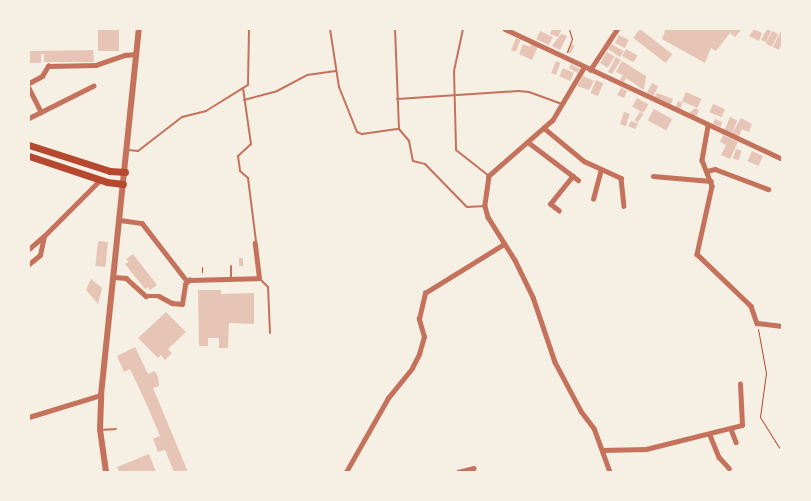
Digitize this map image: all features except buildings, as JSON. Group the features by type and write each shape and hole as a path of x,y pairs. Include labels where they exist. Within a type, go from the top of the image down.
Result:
{"main road":[{"path":"29,145 110,171 125,172"},
{"path":"29,156 100,180 123,184"}],"street":[{"path":"106,472 100,430 101,395 139,29"},
{"path":"505,29 566,57 584,68 782,159"},
{"path":"590,70 617,29"},
{"path":"29,82 42,76 48,66 96,65 124,55 136,54"},
{"path":"584,68 562,104 544,128 489,176 485,206 488,217 533,297 555,362 581,411 594,428 610,472"},
{"path":"29,118 93,86"},
{"path":"29,88 41,112"},
{"path":"708,126 702,160 711,181 697,254 751,306 757,323 782,326"},
{"path":"544,128 566,148 601,170 621,178 624,206"},
{"path":"528,142 578,180"},
{"path":"707,171 715,169 768,189"},
{"path":"593,199 601,170"},
{"path":"559,211 550,204 573,176"},
{"path":"653,176 711,181"},
{"path":"29,249 100,180"},
{"path":"120,220 142,223 187,281"},
{"path":"29,264 40,255 44,236"},
{"path":"187,281 259,278 255,243"},
{"path":"346,472 380,410 419,354 424,337 419,319 425,293 504,244"},
{"path":"114,277 126,278 146,296 159,296 172,303 182,304 187,281"},
{"path":"602,450 646,450 710,435 742,425 740,384"},
{"path":"29,417 101,395"},
{"path":"731,429 736,442"},
{"path":"710,435 719,457 729,468"},
{"path":"458,472 474,468"}],"lane":[{"path":"126,150 138,151 182,117 206,111 248,85 249,29"},
{"path":"330,29 339,87 357,132 362,134 399,129"},
{"path":"395,29 399,129 408,141 413,161 424,164 467,207 485,206"},
{"path":"463,29 456,56 453,96 456,150 489,176"},
{"path":"244,100 277,91 307,75 336,70"},
{"path":"243,88 251,144 238,156 240,171 248,178 258,240 255,243"},
{"path":"397,99 529,92 562,104"},
{"path":"231,266 231,280"},
{"path":"259,278 268,287 270,333"},
{"path":"100,430 116,429"}],"path":[{"path":"566,57 572,39 569,29"},
{"path":"202,267 202,273"},
{"path":"757,323 766,373 760,417 779,447"}]}
